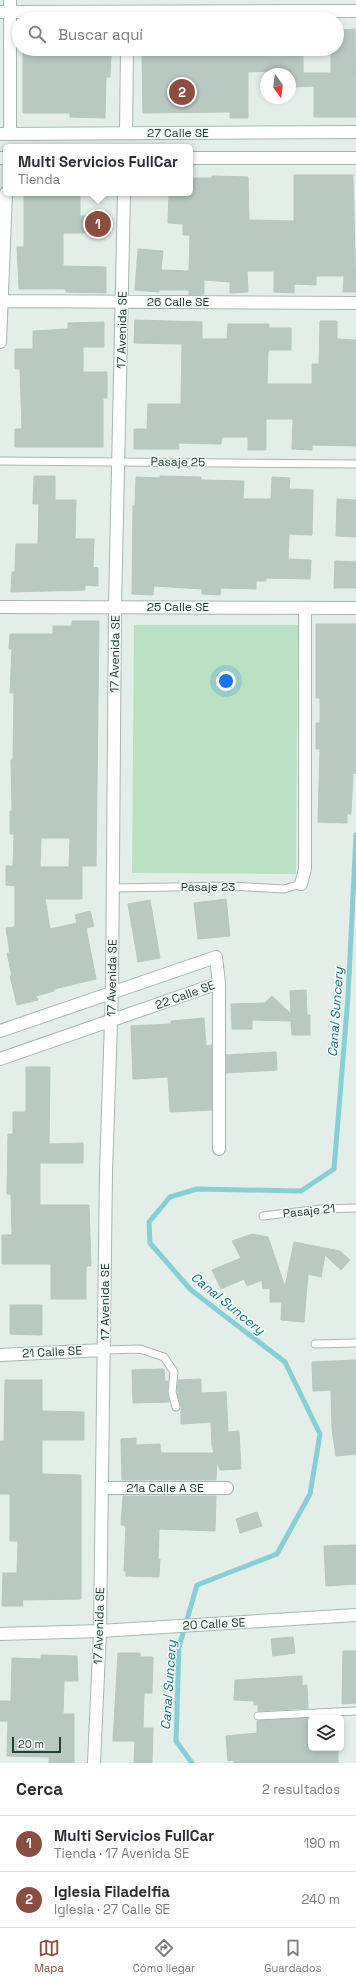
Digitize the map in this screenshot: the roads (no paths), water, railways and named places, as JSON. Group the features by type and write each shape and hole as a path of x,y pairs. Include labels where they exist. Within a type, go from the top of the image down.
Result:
{"street":[{"path":"5,134 6,8 356,11"},
{"path":"126,133 127,56"},
{"name":"27 Calle SE","path":"5,134 356,132"},
{"name":"27 Calle SE","path":"193,158 356,158"},
{"path":"0,342 0,301 6,196"},
{"name":"17 Avenida SE","path":"94,1763 100,1631 106,1172 112,1021 115,607 124,196"},
{"name":"26 Calle SE","path":"0,301 356,304"},
{"name":"25 Calle SE","path":"0,607 356,608"},
{"path":"301,884 305,869 305,608"},
{"name":"22 Calle SE","path":"0,1031 112,991 216,957 219,983 112,1021 0,1058"},
{"path":"219,983 219,1149"},
{"name":"21 Calle SE","path":"0,1355 104,1350"},
{"name":"21a Calle A SE","path":"102,1488 227,1488"},
{"name":"20 Calle SE","path":"0,1634 100,1631 356,1615"}],"lane":[{"name":"Pasaje 25","path":"0,461 356,464"},
{"name":"Pasaje 23","path":"113,888 232,886 284,888 301,884"},
{"name":"Pasaje 21","path":"263,1216 321,1209 356,1208"},
{"path":"315,1344 356,1343"},
{"path":"104,1350 140,1349 164,1357 174,1372 172,1392 176,1407"},
{"path":"258,1716 356,1711"}],"waterway":[{"name":"Canal Suncery","path":"192,1763 176,1741 179,1647 197,1585 277,1554 310,1494 320,1434 285,1362 191,1290 150,1243 149,1222 170,1197 197,1189 301,1191 334,1169 348,997 356,835"}],"place":[{"name":"Iglesia Filadelfia","path":"182,92"},
{"name":"Multi Servicios FullCar","path":"98,224"}]}
